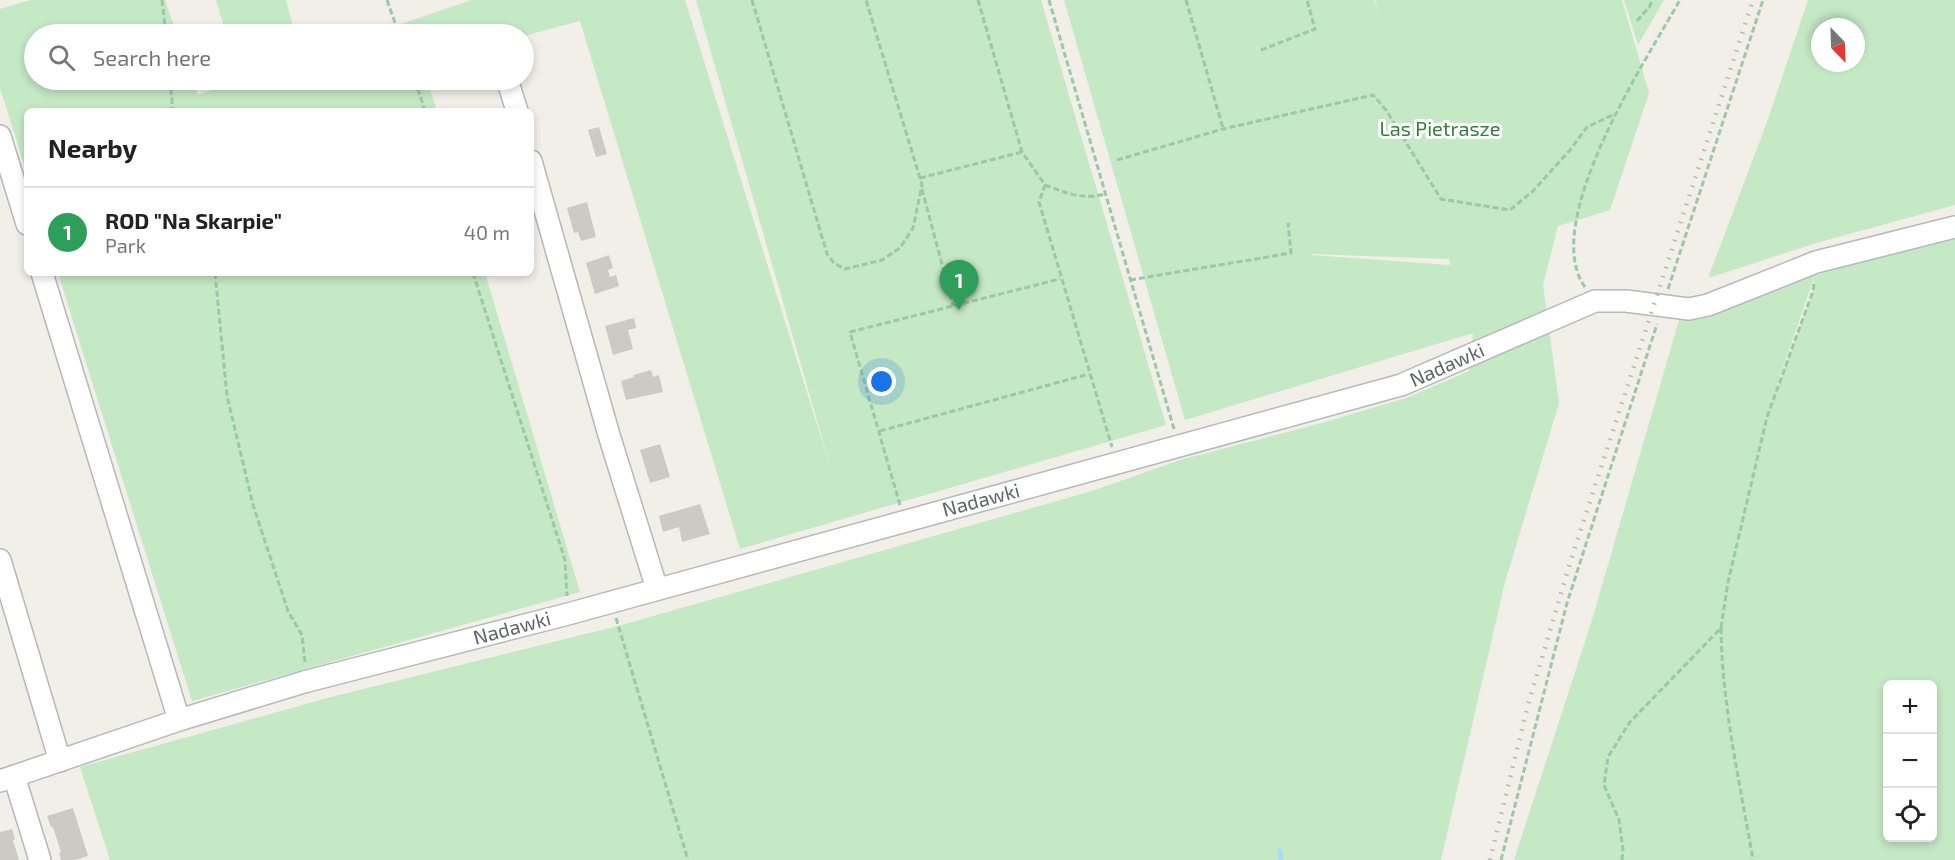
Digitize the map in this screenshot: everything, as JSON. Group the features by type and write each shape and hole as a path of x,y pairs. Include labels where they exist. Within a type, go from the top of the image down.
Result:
{"street":[{"path":"510,90 516,108"},
{"path":"0,135 24,214"},
{"path":"534,172 609,435 657,589"},
{"name":"Nadawki","path":"7,779 179,720 304,682 567,614 1401,385 1595,300 1626,301 1689,309 1708,305 1816,262 1955,227"},
{"path":"43,276 179,720"},
{"path":"0,560 60,761"},
{"path":"7,779 40,860"}],"path":[{"path":"162,0 165,24"},
{"path":"387,0 395,24"},
{"path":"752,0 827,254 834,263 845,269 882,260 900,248 913,228 921,188"},
{"path":"866,0 920,178 953,306"},
{"path":"978,0 1022,152 1045,184 1074,196 1105,194"},
{"path":"1049,0 1168,412 1180,445"},
{"path":"1186,0 1223,129"},
{"path":"1261,50 1315,29 1306,0"},
{"path":"1637,21 1650,6 1652,0"},
{"path":"1595,300 1579,278 1574,244 1578,206 1589,173 1615,114 1680,0"},
{"path":"1501,860 1567,603 1763,0"},
{"path":"171,90 173,108"},
{"path":"418,90 424,108"},
{"path":"1117,160 1223,129 1373,95 1386,110 1442,199 1509,210 1540,183 1587,127 1615,114"},
{"path":"920,178 1022,152"},
{"path":"1045,184 1039,202 1060,279 1118,462"},
{"path":"1130,280 1291,253 1288,223"},
{"path":"1754,860 1734,759 1722,665 1721,628 1728,582 1767,417 1813,291 1816,262"},
{"path":"215,276 227,396 253,505 288,611 302,635 306,657 304,682"},
{"path":"474,276 565,560 567,614"},
{"path":"904,521 850,332 1060,279"},
{"path":"879,431 1089,374"},
{"path":"611,602 688,860"},
{"path":"1622,860 1623,849 1619,820 1605,785 1608,757 1630,722 1721,628"}],"green space":[{"path":"31,0 165,0 173,24 24,24 24,90 196,90 198,95 211,90 430,90 436,108 24,108 24,164 0,88 0,9"},
{"path":"216,0 286,0 292,24 223,24"},
{"path":"471,0 685,0 833,476 696,0 1041,0 1166,425 740,549 580,21 534,33 534,24 401,24"},
{"name":"Las Pietrasze","path":"1064,0 1374,0 1379,15 1375,0 1622,0 1649,93 1610,210 1558,226 1543,285 1559,403 1505,582 1441,860 110,860 80,767 331,697 618,626 1092,491 1180,460 1329,421 1409,397 1469,371 1473,333 1185,420","holes":["1311,254 1449,259 1450,265"]},
{"path":"1624,0 1664,0 1638,45"},
{"path":"1808,0 1955,0 1955,205 1820,242 1708,278 1767,122"},
{"path":"1955,238 1955,860 1514,860 1592,620 1679,320 1704,318 1770,291 1848,266","holes":["1814,278 1813,291 1778,385 1777,385"]},
{"path":"59,276 486,276 580,592 192,701"}],"building":[{"path":"599,127 607,154 596,157 588,130"},
{"path":"587,202 596,237 581,241 578,232 574,233 567,208"},
{"path":"609,255 613,268 608,270 610,277 616,275 619,286 595,294 586,263"},
{"path":"634,318 636,328 628,330 633,349 613,355 605,326"},
{"path":"651,370 653,377 659,375 663,392 626,400 621,381"},
{"path":"660,444 670,477 650,483 640,450"},
{"path":"700,504 710,534 682,542 679,527 663,532 659,516"},
{"path":"73,808 88,856 75,860 61,860 59,853 61,852 47,816"},
{"path":"12,829 19,860 0,860 0,832"}],"waterway":[{"path":"1280,851 1281,860"}],"railway":[{"path":"1490,860 1528,705 1570,563 1753,0"}],"place":[{"name":"ROD \"Na Skarpie\"","path":"959,310"}]}
